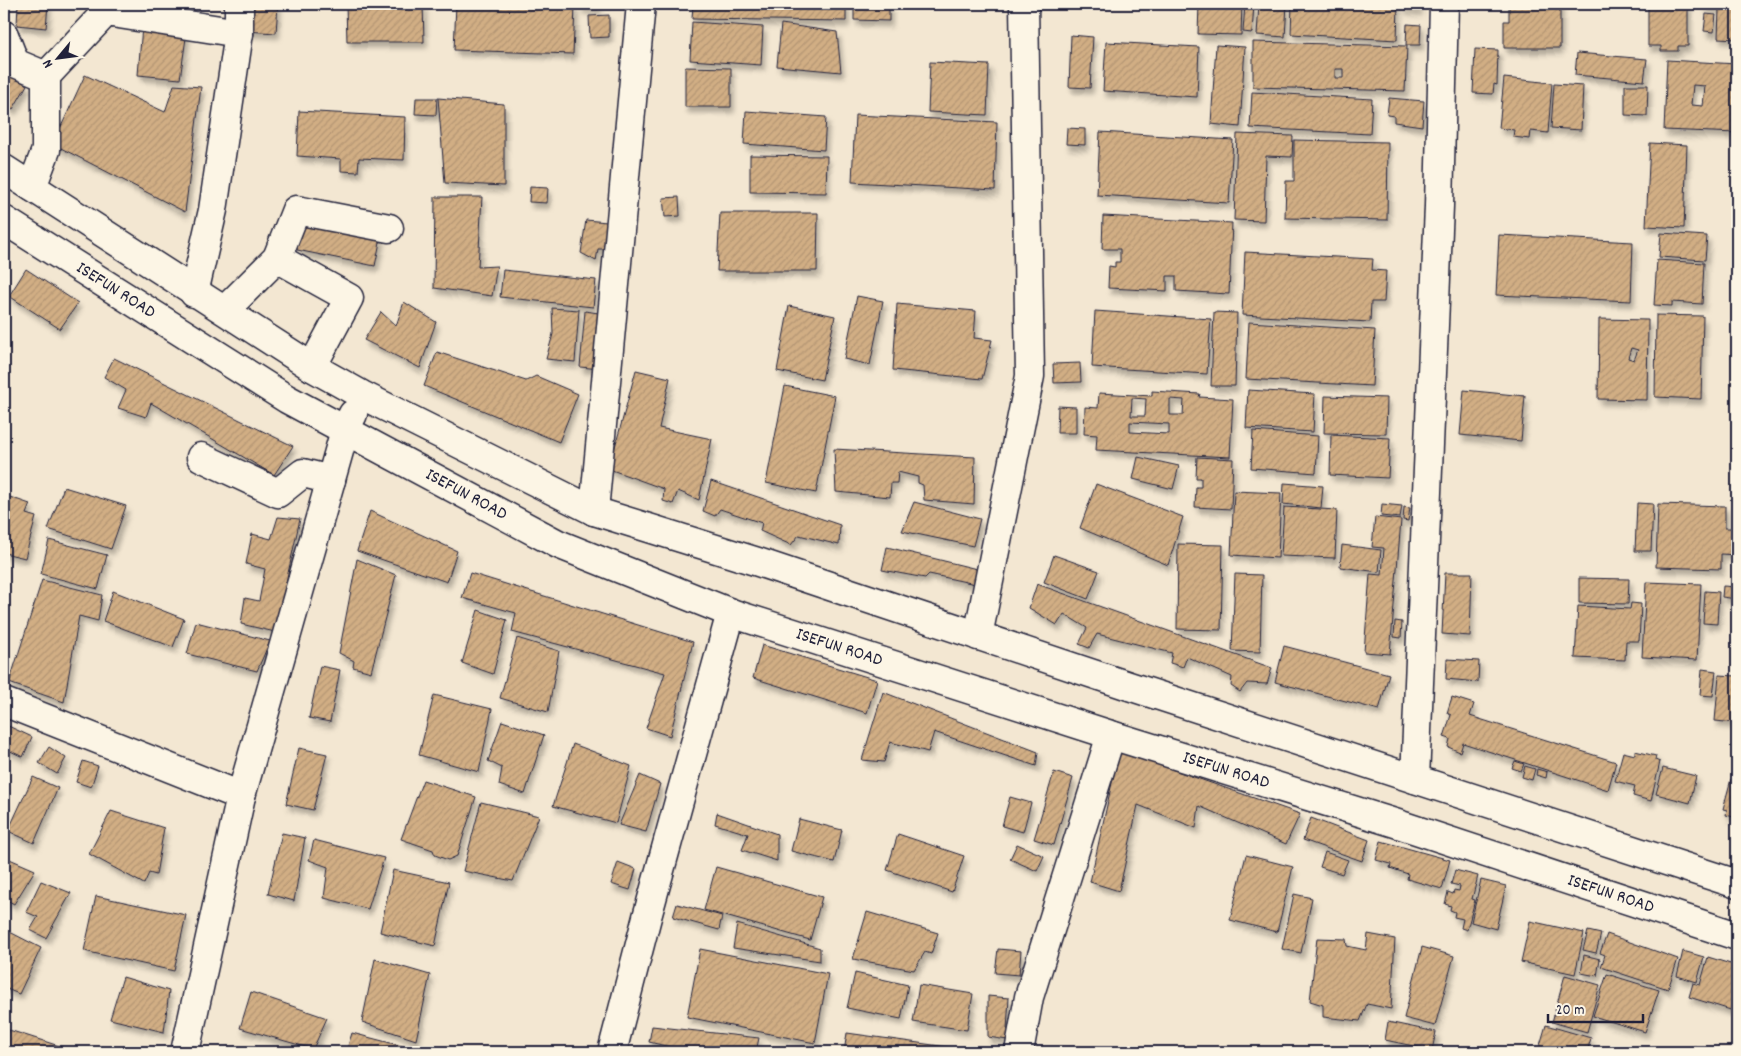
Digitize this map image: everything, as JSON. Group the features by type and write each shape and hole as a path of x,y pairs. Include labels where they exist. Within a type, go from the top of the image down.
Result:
{"street":[{"path":"194,293 213,210 239,33 240,4"},
{"path":"594,511 642,4"},
{"path":"978,636 1030,376 1024,4"},
{"path":"1415,779 1438,206 1444,4"},
{"path":"32,188 46,150 46,76 106,12 239,33"},
{"path":"4,35 15,63 46,76"},
{"path":"4,169 194,293 224,310 312,367 362,395 594,511 1737,884"},
{"path":"224,310 277,258 296,210 390,228"},
{"name":"ISEFUN ROAD","path":"4,220 287,399 558,544 731,613 1111,735 1395,823 1737,936"},
{"path":"277,258 350,298 312,367"},
{"path":"185,1052 241,796 345,430 362,395"},
{"path":"200,458 278,493 303,473 331,480"},
{"path":"612,1052 647,917 731,613"},
{"path":"4,702 241,796"},
{"path":"1019,1052 1029,997 1111,735"}],"building":[{"path":"18,4 48,4 46,28 17,25"},
{"path":"248,4 278,4 276,33 246,31"},
{"path":"346,4 423,4 424,42 347,42"},
{"path":"456,4 575,7 573,54 454,50"},
{"path":"580,4 598,4 598,9 580,8"},
{"path":"693,4 846,4 846,21 692,19"},
{"path":"854,4 889,4 889,21 854,20"},
{"path":"1199,4 1242,4 1241,35 1198,34"},
{"path":"1245,4 1254,4 1252,33 1243,32"},
{"path":"1259,4 1287,4 1285,37 1257,35"},
{"path":"1292,4 1398,4 1397,40 1291,34"},
{"path":"1403,4 1419,4 1419,10 1402,8"},
{"path":"1509,4 1560,4 1560,48 1504,48 1504,21 1509,21"},
{"path":"1648,4 1688,4 1688,46 1678,46 1678,51 1661,51 1661,46 1648,46"},
{"path":"1704,4 1737,4 1737,39 1718,38 1719,9 1704,8"},
{"path":"1706,14 1716,15 1714,32 1704,31"},
{"path":"609,15 609,37 590,38 589,16"},
{"path":"692,22 763,27 761,65 690,60"},
{"path":"781,24 837,32 841,72 777,66"},
{"path":"1407,24 1421,25 1420,45 1406,45"},
{"path":"142,26 187,31 180,79 138,75"},
{"path":"1071,35 1093,37 1090,88 1069,87"},
{"path":"1106,42 1199,47 1197,97 1103,91"},
{"path":"1253,42 1407,46 1405,91 1253,87","holes":["1335,69 1343,69 1343,78 1335,78"]},
{"path":"1216,45 1245,47 1240,127 1211,124"},
{"path":"1475,49 1498,50 1497,85 1494,84 1493,94 1473,93"},
{"path":"1577,53 1647,59 1644,81 1575,75"},
{"path":"1667,60 1737,64 1737,133 1664,130","holes":["1693,85 1705,86 1703,106 1691,105"]},
{"path":"930,62 989,65 987,115 928,112"},
{"path":"685,67 731,68 731,107 685,107"},
{"path":"8,74 27,85 13,109 4,104 4,82"},
{"path":"85,75 165,112 174,85 201,87 185,212 53,144"},
{"path":"1504,78 1552,83 1548,133 1531,131 1530,139 1513,137 1514,130 1499,128"},
{"path":"1554,84 1583,86 1581,130 1551,128"},
{"path":"1625,85 1648,85 1647,116 1625,115"},
{"path":"1252,92 1372,99 1370,134 1250,128"},
{"path":"416,98 437,98 436,115 415,114"},
{"path":"438,98 504,104 504,186 445,183"},
{"path":"1389,98 1424,101 1422,126 1394,122 1394,116 1387,115"},
{"path":"299,111 405,117 404,160 359,158 358,172 341,171 341,159 297,156"},
{"path":"746,111 826,117 824,150 744,144"},
{"path":"855,115 997,122 995,190 852,182"},
{"path":"1067,128 1085,129 1085,145 1066,144"},
{"path":"1100,132 1233,140 1229,203 1097,195"},
{"path":"1237,134 1293,136 1292,157 1266,156 1264,221 1234,220"},
{"path":"1294,140 1388,142 1387,220 1285,218 1286,181 1294,181"},
{"path":"1650,143 1687,145 1684,228 1646,226"},
{"path":"750,155 827,156 826,193 750,192"},
{"path":"530,187 548,188 547,203 529,202"},
{"path":"435,197 482,197 478,267 497,266 492,296 434,288"},
{"path":"679,197 680,216 665,217 663,198"},
{"path":"720,213 818,213 817,271 717,271"},
{"path":"1103,216 1232,223 1229,294 1176,291 1176,276 1167,276 1167,291 1108,288 1109,266 1115,267 1115,262 1120,262 1120,249 1102,249"},
{"path":"302,220 381,237 375,266 297,250"},
{"path":"586,220 607,222 605,249 598,249 596,261 581,253"},
{"path":"1661,233 1707,236 1705,260 1659,257"},
{"path":"1499,235 1633,242 1631,301 1496,295"},
{"path":"1245,252 1373,259 1372,270 1386,271 1384,302 1371,302 1370,322 1242,315"},
{"path":"1657,260 1704,263 1702,304 1672,302 1672,306 1654,305"},
{"path":"26,269 78,303 60,329 9,296"},
{"path":"503,270 596,280 593,307 500,297"},
{"path":"857,296 883,301 870,365 844,359"},
{"path":"404,302 436,322 420,368 364,340 381,312 396,326"},
{"path":"897,304 976,311 974,338 992,340 982,379 893,370"},
{"path":"789,306 835,316 822,380 777,371"},
{"path":"552,308 579,310 575,362 546,359 553,334"},
{"path":"585,311 605,314 600,369 580,367"},
{"path":"1095,311 1211,319 1207,374 1092,367"},
{"path":"1214,312 1237,313 1235,386 1211,386"},
{"path":"1656,315 1703,316 1701,399 1655,397"},
{"path":"1599,319 1648,320 1647,400 1598,399","holes":["1631,348 1638,350 1634,360 1628,358"]},
{"path":"1249,322 1375,330 1372,386 1246,379"},
{"path":"437,352 526,381 536,376 578,394 559,442 424,386"},
{"path":"114,358 293,446 274,475 151,403 146,417 118,408 126,390 104,377"},
{"path":"1080,363 1081,382 1054,383 1053,364"},
{"path":"636,370 670,378 659,428 712,439 699,500 678,491 673,504 663,501 664,489 609,469"},
{"path":"785,386 835,396 816,493 766,483"},
{"path":"1248,390 1315,394 1313,432 1246,428"},
{"path":"1464,390 1525,396 1521,441 1460,435"},
{"path":"1152,391 1200,394 1199,397 1233,399 1230,457 1096,450 1097,435 1084,434 1085,407 1098,408 1099,393 1152,396","holes":["1132,398 1146,399 1145,416 1131,416","1170,399 1184,400 1183,415 1170,415","1130,422 1169,424 1169,434 1130,432"]},
{"path":"1325,396 1387,398 1386,434 1324,433"},
{"path":"1058,406 1076,407 1076,433 1057,433"},
{"path":"1253,431 1318,436 1316,473 1251,468"},
{"path":"1331,435 1390,438 1388,478 1330,475"},
{"path":"834,449 975,457 974,504 924,500 923,485 918,483 918,477 898,472 897,483 891,483 890,497 836,492"},
{"path":"1138,457 1179,466 1173,489 1133,479"},
{"path":"1197,457 1233,459 1231,509 1195,507 1196,487 1201,487 1201,478 1196,478"},
{"path":"711,481 840,525 839,545 799,535 791,545 760,531 762,523 720,509 715,516 703,511"},
{"path":"1284,483 1323,486 1321,508 1283,504"},
{"path":"1096,484 1183,517 1168,565 1080,528"},
{"path":"64,487 126,506 111,549 48,529"},
{"path":"1234,491 1281,493 1278,558 1231,555"},
{"path":"4,495 30,504 26,514 36,517 25,558 4,553"},
{"path":"914,502 980,519 973,546 902,531"},
{"path":"1637,503 1653,504 1651,551 1635,551"},
{"path":"1382,504 1402,506 1400,518 1381,516"},
{"path":"1658,504 1725,506 1725,528 1737,528 1737,570 1735,570 1736,555 1721,554 1721,569 1656,567"},
{"path":"1284,507 1337,510 1335,558 1281,556"},
{"path":"1404,507 1410,508 1408,521 1403,520"},
{"path":"370,511 457,551 447,582 357,551"},
{"path":"278,517 300,519 275,632 241,624 245,598 259,601 265,569 246,564 252,534 271,539"},
{"path":"1375,517 1401,520 1390,654 1364,652 1370,574 1382,575 1384,548 1372,547"},
{"path":"49,540 107,555 98,589 41,574"},
{"path":"1178,544 1223,545 1221,630 1177,629"},
{"path":"1342,545 1381,550 1379,572 1340,567"},
{"path":"887,547 981,570 980,585 929,574 925,578 882,570"},
{"path":"1054,555 1099,571 1088,599 1044,582"},
{"path":"357,559 396,575 371,672 353,667 354,661 339,653"},
{"path":"470,573 693,642 670,736 646,728 665,673 512,632 516,613 462,598"},
{"path":"1445,573 1472,573 1470,636 1442,634"},
{"path":"1235,574 1262,575 1260,652 1232,651"},
{"path":"1579,578 1629,579 1628,604 1579,603"},
{"path":"42,580 102,595 98,621 79,616 64,702 9,683"},
{"path":"1646,582 1701,584 1697,660 1642,657"},
{"path":"1037,584 1272,668 1267,684 1247,683 1240,692 1231,686 1232,677 1187,657 1183,667 1170,663 1172,653 1097,634 1089,648 1079,644 1087,628 1064,614 1057,625 1029,608"},
{"path":"1723,586 1737,587 1737,599 1722,597"},
{"path":"113,591 184,619 173,647 103,621"},
{"path":"1705,591 1719,592 1717,624 1703,623"},
{"path":"1631,603 1641,604 1639,641 1626,641 1625,660 1575,658 1578,606 1630,609"},
{"path":"478,610 507,620 493,674 462,663"},
{"path":"1395,621 1402,622 1401,638 1394,637"},
{"path":"196,622 270,641 257,671 187,654"},
{"path":"517,638 559,651 548,712 500,698"},
{"path":"762,645 877,680 867,713 753,678"},
{"path":"1284,646 1389,674 1379,710 1275,682"},
{"path":"1447,659 1479,661 1478,682 1446,679"},
{"path":"320,666 340,670 330,722 309,718"},
{"path":"1702,669 1716,671 1713,696 1700,695"},
{"path":"1719,675 1737,676 1737,726 1735,726 1736,723 1715,721"},
{"path":"883,692 1038,752 1036,766 934,732 928,752 890,742 884,762 862,760"},
{"path":"434,695 492,709 479,772 419,755"},
{"path":"1452,697 1474,704 1470,716 1616,762 1608,790 1463,743 1460,752 1448,747 1450,739 1444,737 1451,715 1447,713"},
{"path":"502,721 544,735 525,794 499,785 502,768 488,761"},
{"path":"4,724 32,737 23,757 4,748"},
{"path":"573,744 631,766 616,823 553,806"},
{"path":"49,747 66,758 57,774 39,763"},
{"path":"299,748 327,754 313,810 286,804"},
{"path":"1119,751 1300,814 1286,844 1199,806 1196,828 1138,805 1119,891 1090,882"},
{"path":"1635,751 1656,756 1655,760 1660,762 1651,801 1633,796 1635,786 1615,781 1623,752 1635,755"},
{"path":"83,761 98,766 91,787 76,782"},
{"path":"1515,761 1524,764 1521,771 1512,768"},
{"path":"1525,766 1535,769 1532,780 1522,777"},
{"path":"1663,768 1696,776 1690,803 1656,794"},
{"path":"1537,769 1547,772 1546,778 1536,775"},
{"path":"1054,772 1073,778 1054,845 1034,839"},
{"path":"640,775 660,784 646,832 619,825"},
{"path":"33,777 58,788 34,843 8,831"},
{"path":"1731,779 1737,780 1737,818 1726,815 1727,810 1723,809"},
{"path":"423,780 476,797 457,856 448,860 435,855 433,850 401,839"},
{"path":"1010,797 1031,803 1023,832 1002,826"},
{"path":"481,802 539,816 513,881 463,871"},
{"path":"111,811 164,828 156,875 149,873 144,884 89,854"},
{"path":"717,813 777,834 777,861 742,850 748,834 715,824"},
{"path":"1311,818 1369,840 1362,861 1303,840"},
{"path":"799,819 842,830 834,862 791,851"},
{"path":"282,833 305,838 294,901 268,894"},
{"path":"898,834 964,856 952,892 887,870"},
{"path":"314,840 384,858 368,909 324,898 328,867 309,860"},
{"path":"1381,841 1450,860 1442,889 1407,879 1408,874 1390,868 1391,864 1376,860"},
{"path":"1017,844 1044,856 1037,871 1010,859"},
{"path":"1325,852 1348,860 1342,874 1320,867"},
{"path":"1246,855 1293,867 1277,932 1230,920"},
{"path":"5,857 35,870 14,904 7,900 4,905 4,860"},
{"path":"618,862 636,869 630,890 611,884"},
{"path":"716,867 822,897 810,940 704,910"},
{"path":"393,870 449,882 435,946 380,932"},
{"path":"1455,870 1478,876 1472,899 1475,900 1467,930 1461,928 1463,919 1454,917 1455,912 1450,910 1451,906 1445,904 1448,892 1453,894 1454,890 1459,891 1460,886 1451,884"},
{"path":"1481,880 1506,886 1496,929 1471,922"},
{"path":"41,881 71,893 46,938 30,930 38,917 26,912"},
{"path":"1294,894 1312,898 1301,953 1282,949"},
{"path":"96,896 186,915 174,971 84,951"},
{"path":"677,904 722,916 719,930 673,917"},
{"path":"867,912 938,933 931,954 925,952 914,970 853,959"},
{"path":"1530,921 1584,933 1575,974 1521,962"},
{"path":"737,924 820,948 820,961 733,948"},
{"path":"4,929 41,948 19,994 4,988"},
{"path":"1588,931 1601,934 1596,953 1583,950"},
{"path":"1368,934 1395,939 1391,1009 1367,1004 1360,1021 1323,1017 1323,1005 1310,1001 1317,938 1346,939 1347,946 1366,950"},
{"path":"1607,934 1678,959 1668,989 1601,967 1605,955 1600,953"},
{"path":"1422,947 1454,956 1435,1026 1404,1018"},
{"path":"700,949 828,974 815,1043 687,1017"},
{"path":"998,949 1021,951 1019,975 995,973"},
{"path":"1683,951 1704,957 1697,982 1677,976"},
{"path":"1584,955 1600,959 1597,976 1581,973"},
{"path":"1708,957 1737,966 1737,1012 1689,997 1693,983 1700,985"},
{"path":"375,959 430,975 416,1040 362,1022"},
{"path":"855,973 908,985 901,1019 847,1008"},
{"path":"1607,974 1659,990 1645,1032 1593,1016"},
{"path":"1565,975 1600,985 1587,1032 1552,1022"},
{"path":"123,977 169,991 164,1032 110,1019"},
{"path":"919,985 973,994 967,1030 913,1022"},
{"path":"251,992 327,1018 313,1049 240,1028"},
{"path":"988,996 1009,998 1007,1029 1014,1032 1014,1041 988,1037"},
{"path":"1388,1022 1436,1032 1432,1050 1385,1040"},
{"path":"1546,1025 1591,1038 1587,1052 1538,1052"},
{"path":"652,1026 759,1038 756,1052 692,1052 649,1042"},
{"path":"9,1030 78,1052 4,1052"},
{"path":"352,1033 406,1047 405,1052 346,1052"},
{"path":"847,1033 976,1051 844,1052"},
{"path":"1694,1046 1716,1052 1692,1052"}]}
